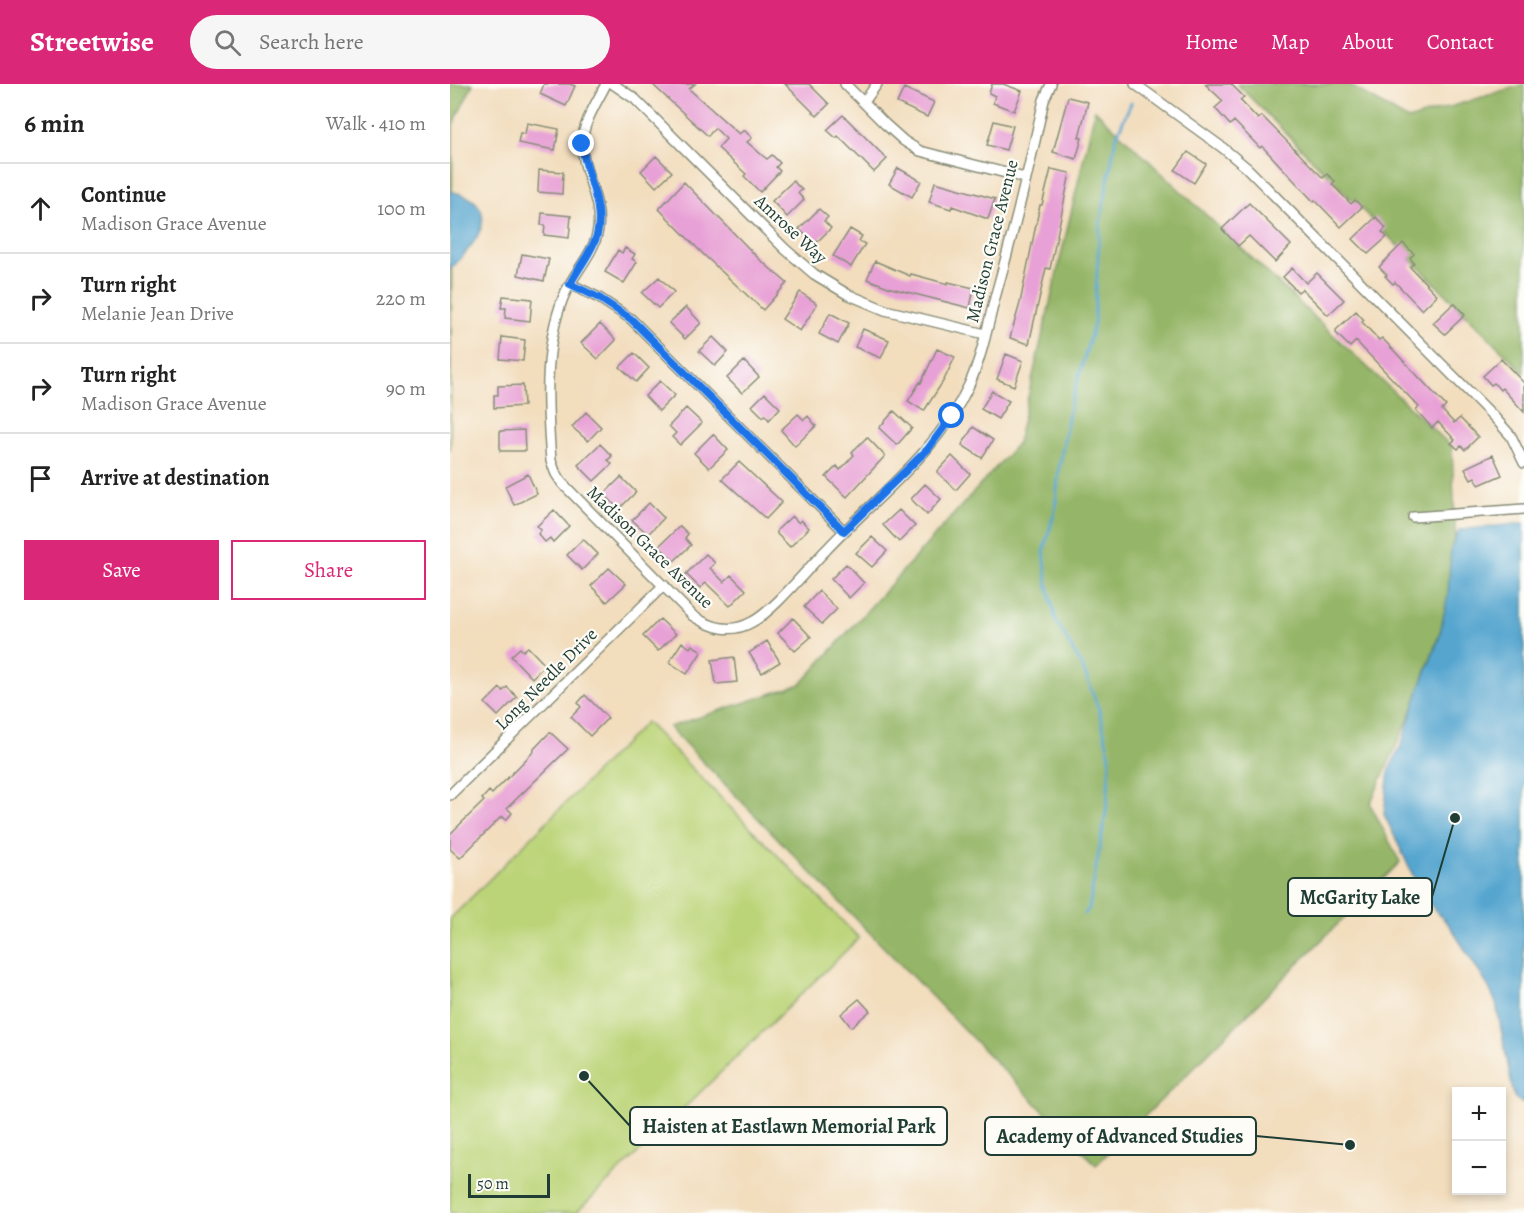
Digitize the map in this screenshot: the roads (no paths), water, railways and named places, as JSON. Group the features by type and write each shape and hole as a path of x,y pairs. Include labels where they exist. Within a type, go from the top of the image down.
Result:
{"street":[{"name":"Madison Grace Avenue","path":"606,84 586,125 582,144 597,207 597,234 563,296 555,322 549,364 550,451 553,468 562,483 693,616 703,623 724,629 752,623 768,610 918,459 944,429 969,385 985,334 1044,100 1051,84"},
{"name":"Amrose Way","path":"613,84 635,99 785,249 813,274 847,294 885,310 985,334"},
{"path":"845,84 904,141 920,152 1025,178"},
{"path":"864,102 877,84"},
{"path":"1135,84 1223,148 1254,175 1495,418 1510,436 1524,463"},
{"path":"570,284 599,298 631,319 844,531"},
{"path":"1413,517 1524,509"},
{"name":"Long Needle Drive","path":"450,795 663,585"}],"water":[{"path":"450,191 468,197 478,205 482,214 482,224 472,245 450,270"},
{"path":"1524,523 1523,1104 1514,1097 1496,1003 1488,986 1450,926 1420,890 1384,814 1389,770 1402,743 1439,638 1448,595 1451,548 1459,530"}],"waterway":[{"path":"1085,914 1089,908 1107,806 1110,757 1099,710 1083,668 1056,621 1047,582 1044,550 1055,510 1059,469 1070,407 1094,324 1100,224 1116,137 1131,103"}],"place":[{"name":"McGarity Lake","path":"1455,818"},
{"name":"Haisten at Eastlawn Memorial Park","path":"584,1076"},
{"name":"Academy of Advanced Studies","path":"1350,1145"}]}
